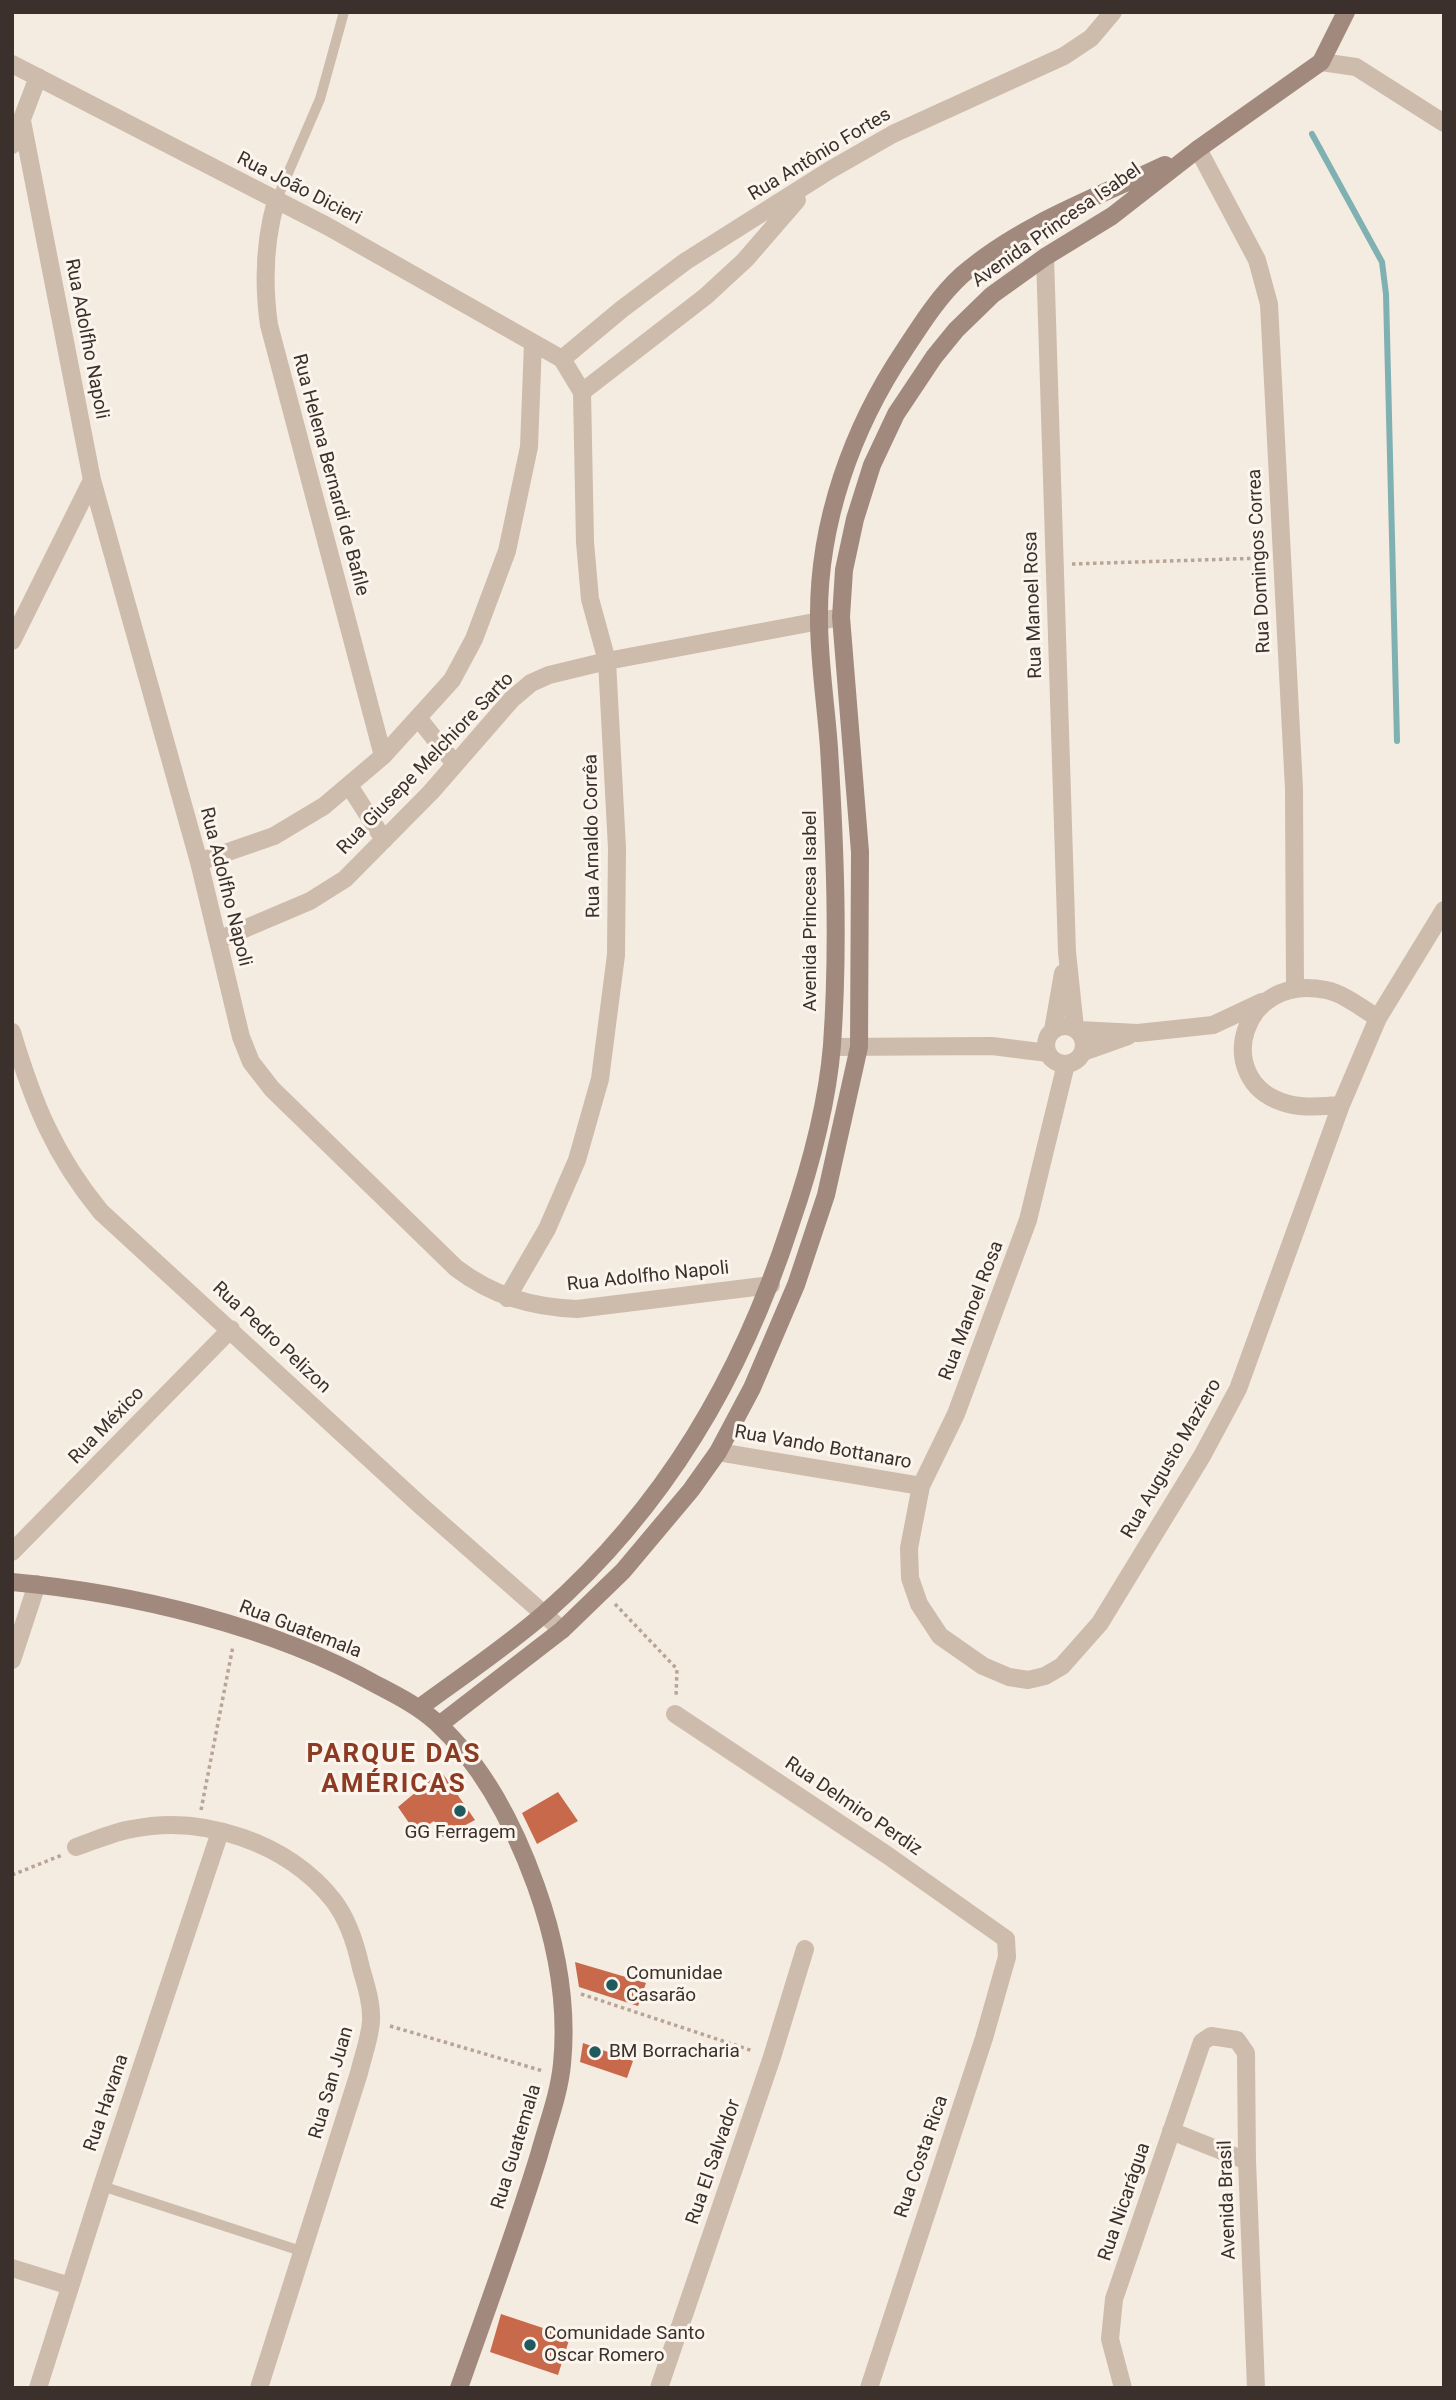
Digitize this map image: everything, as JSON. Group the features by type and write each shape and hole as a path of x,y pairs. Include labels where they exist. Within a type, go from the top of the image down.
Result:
{"main road":[{"name":"Avenida Princesa Isabel","path":"439,1725 562,1630 623,1572 691,1490 718,1451 752,1388 796,1285 826,1195 859,1047 860,852 841,617 844,570 855,519 872,465 896,414 922,372 956,330 992,295 1045,257 1112,216 1198,149 1321,62 1346,12"},
{"name":"Avenida Princesa Isabel","path":"419,1708 545,1613 612,1546 691,1445 720,1396 771,1285 820,1122 832,1046 835,910 829,748 818,623 820,582 828,529 841,480 865,419 892,368 927,316 961,276 1017,236 1198,149"},
{"name":"Rua Guatemala","path":"12,1582 104,1595 237,1626 336,1662 419,1708 439,1725 485,1780 519,1841 542,1903 561,1988 563,2054 554,2103 530,2186 459,2388"}],"street":[{"name":"Rua Antônio Fortes","path":"562,359 686,261 808,187 830,170 893,134 1064,56 1091,38 1113,12"},
{"path":"1321,62 1356,67 1439,120 1444,135"},
{"name":"Rua João Dicieri","path":"12,64 327,226 562,359"},
{"path":"12,145 38,77"},
{"name":"Rua Adolfho Napoli","path":"22,121 92,480 199,862 241,1037 251,1062 272,1089 456,1268 477,1284 507,1298 546,1307 577,1309 771,1285"},
{"name":"Rua Domingos Correa","path":"1198,149 1257,260 1269,304 1294,789 1295,988"},
{"path":"562,359 582,392 706,296 746,260 808,187"},
{"name":"Rua Helena Bernardi de Bafile","path":"276,201 267,232 265,260 269,324 383,756"},
{"name":"Rua Manoel Rosa","path":"1045,257 1067,952 1077,1029"},
{"path":"199,862 274,836 351,787 419,719 452,680 474,639 507,551 529,447 533,344"},
{"name":"Rua Arnaldo Corrêa","path":"507,1298 547,1230 577,1160 600,1079 616,955 617,848 607,661 590,598 585,542 582,392"},
{"path":"12,640 92,480"},
{"name":"Rua Giusepe Melchiore Sarto","path":"218,940 310,901 345,879 384,841 512,699 531,684 549,675 607,661 841,617"},
{"path":"419,719 455,764"},
{"path":"351,787 384,841"},
{"name":"Rua Augusto Maziero","path":"921,1486 909,1548 910,1578 919,1604 940,1636 983,1666 1009,1677 1028,1680 1045,1676 1062,1666 1100,1623 1202,1456 1238,1389 1341,1105 1378,1017 1444,910"},
{"name":"Rua Manoel Rosa","path":"1051,1032 1067,952"},
{"path":"992,1046 1051,1032 1064,1026 1138,1033 1213,1025 1295,988 1337,994 1378,1017"},
{"path":"1244,1058 1244,1037 1251,1017 1265,1001"},
{"path":"1213,1025 1232,1035 1251,1077 1264,1092 1280,1102 1300,1106 1341,1105"},
{"path":"1077,1029 1084,1043 1083,1052"},
{"name":"Rua Pedro Pelizon","path":"12,1032 47,1134 73,1178 101,1212 420,1505 562,1630"},
{"path":"1051,1032 1046,1044 1055,1059"},
{"path":"832,1046 992,1046 1055,1059 1076,1060 1083,1052 1138,1033"},
{"name":"Rua Manoel Rosa","path":"921,1486 956,1414 1007,1284 1028,1220 1047,1146 1055,1059"},
{"name":"Rua México","path":"12,1552 231,1329"},
{"name":"Rua Vando Bottanaro","path":"718,1451 921,1486"},
{"path":"12,1660 37,1584"},
{"name":"Rua Delmiro Perdiz","path":"675,1713 876,1847 1006,1939"},
{"name":"Rua San Juan","path":"76,1847 131,1829 197,1828 271,1847 309,1873 335,1902 354,1940 367,1991 371,2021 359,2073 259,2388"},
{"name":"Rua Havana","path":"38,2388 220,1832"},
{"name":"Rua Costa Rica","path":"869,2388 984,2039 1007,1957 1006,1939"},
{"name":"Rua El Salvador","path":"659,2388 772,2057 805,1949"},
{"name":"Rua Nicarágua","path":"1124,2388 1110,2339 1114,2299 1202,2042 1211,2036"},
{"name":"Avenida Brasil","path":"1211,2036 1237,2040 1246,2053 1247,2161 1256,2388"},
{"path":"1171,2131 1247,2161"},
{"path":"12,2269 70,2286"}],"lane":[{"path":"276,201 320,99 344,12"},
{"path":"102,2186 304,2252"}],"path":[{"path":"1053,565 1280,558"},
{"path":"602,1591 677,1669 675,1713"},
{"path":"197,1828 237,1626"},
{"path":"12,1875 42,1865 76,1847"},
{"path":"561,1988 772,2057"},
{"path":"371,2021 523,2066"}],"building":[{"path":"441,1771 475,1820 443,1837 434,1821 416,1833 398,1807"},
{"path":"558,1792 578,1821 537,1844 522,1813"},
{"name":"Comunidae Casarão","path":"575,1962 646,1983 638,2006 579,1987"},
{"name":"BM Borracharia","path":"583,2043 633,2061 627,2078 580,2062"},
{"name":"Comunidade Santo Oscar Romero","path":"501,2314 570,2337 558,2375 490,2352"}],"waterway":[{"path":"1312,134 1382,262 1386,294 1397,741"}],"place":[{"name":"GG Ferragem","path":"460,1811"},
{"name":"Comunidae Casarão","path":"612,1985"},
{"name":"BM Borracharia","path":"595,2052"},
{"name":"Comunidade Santo Oscar Romero","path":"530,2345"}],"district":[{"name":"PARQUE DAS AMÉRICAS","path":"394,1770"}]}
